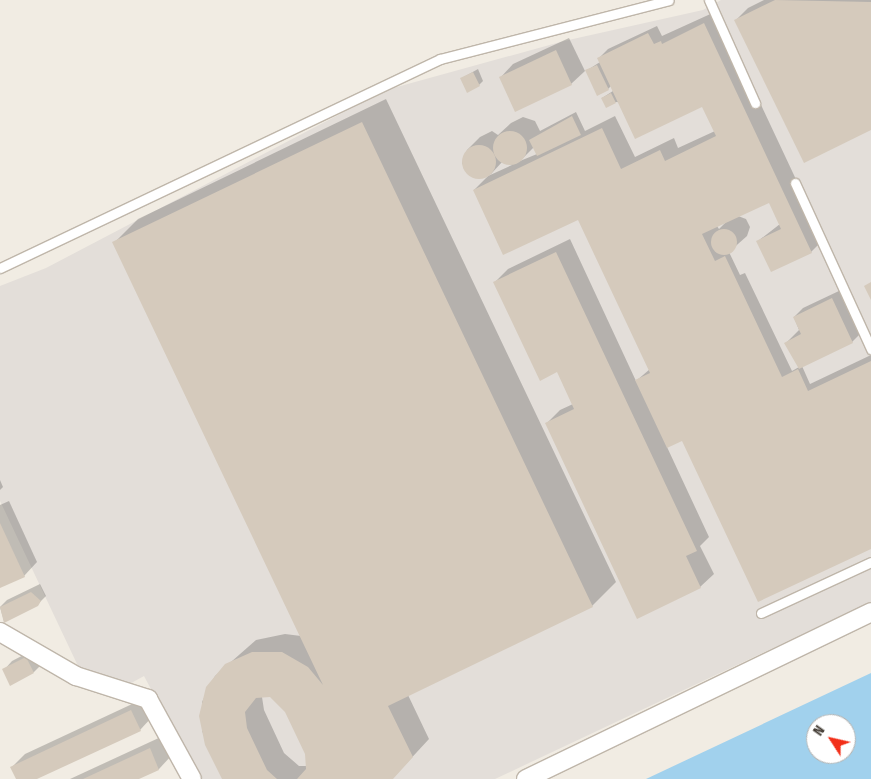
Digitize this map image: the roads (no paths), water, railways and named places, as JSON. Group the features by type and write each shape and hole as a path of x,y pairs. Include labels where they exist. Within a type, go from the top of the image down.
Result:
{"street":[{"path":"526,779 871,612"},
{"path":"0,632 76,676 148,699 192,779"}],"lane":[{"path":"0,268 440,59 669,0"},
{"path":"710,0 755,103"},
{"path":"795,183 871,349"},
{"path":"761,613 871,562"}],"water":[{"path":"871,673 871,779 646,779"}]}
